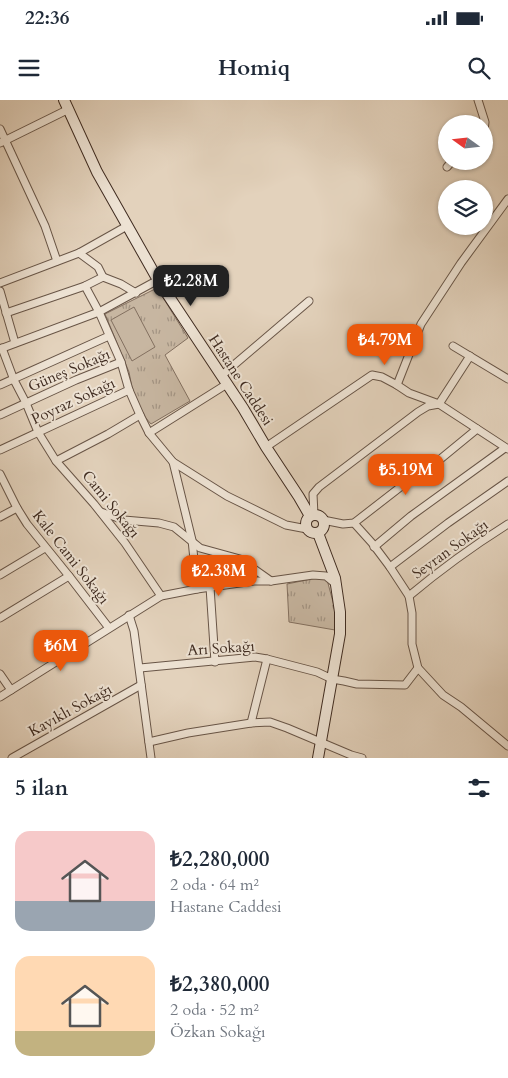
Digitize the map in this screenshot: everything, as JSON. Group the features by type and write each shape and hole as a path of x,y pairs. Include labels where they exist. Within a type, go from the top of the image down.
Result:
{"street":[{"path":"478,100 483,115"},
{"path":"3,142 67,104"},
{"name":"Hastane Caddesi","path":"67,104 97,172 158,280 299,497 316,517"},
{"path":"0,129 3,142 45,226 57,262"},
{"path":"397,385 421,324 461,263 508,199"},
{"path":"0,283 79,253 127,226"},
{"path":"79,253 98,267 103,277 121,284 136,293"},
{"path":"6,313 85,286 103,277"},
{"path":"1,349 99,312 158,280"},
{"path":"85,286 122,362 140,415 150,433 172,462 227,496 286,526 307,530 312,533 321,532 324,526 316,517 313,494 319,487 418,412 428,406 439,404 470,356"},
{"path":"0,291 15,343"},
{"path":"150,433 224,380 309,301"},
{"path":"0,385 109,336"},
{"path":"453,346 508,378"},
{"name":"Cami Sokağı","path":"1,349 38,432 56,461 126,543 160,596"},
{"name":"Güneş Sokağı","path":"0,415 76,380 122,362"},
{"path":"266,447 372,375 382,377 409,393 439,404 506,448 411,516 374,547"},
{"name":"Poyraz Sokağı","path":"0,450 130,390"},
{"path":"56,461 140,415"},
{"path":"307,530 308,518 316,517 343,524 354,523 412,478 438,461 477,429"},
{"path":"172,462 192,540 197,589"},
{"name":"Kale Cami Sokağı","path":"0,474 2,484 26,524 109,628"},
{"path":"390,567 508,481"},
{"path":"0,517 17,508"},
{"path":"101,512 124,520 174,526 200,548 240,558 271,581"},
{"path":"354,523 390,567 409,596 412,613 412,644 418,668 443,695 462,707 508,746"},
{"name":"Seyran Sokağı","path":"409,596 447,566 508,524"},
{"path":"318,533 326,551 336,586 340,612 340,634 318,758"},
{"path":"0,574 45,548"},
{"path":"0,697 160,596 210,587 313,575 326,576 336,586"},
{"path":"0,618 69,576"},
{"path":"210,587 215,662"},
{"path":"129,615 134,631 140,668 150,758"},
{"name":"Arı Sokağı","path":"140,668 254,657 317,672 332,679 357,684 405,685 418,668"},
{"path":"251,722 267,659"},
{"path":"0,674 11,690"},
{"name":"Kayıklı Sokağı","path":"12,758 141,685"},
{"path":"149,742 251,722 270,722 362,758"}],"green space":[{"path":"157,288 188,338 165,355 190,401 151,424 145,417 133,393 129,372 105,314"},
{"path":"134,307 155,347 132,361 111,320"},
{"path":"326,576 336,613 335,630 289,622 287,584"}]}
